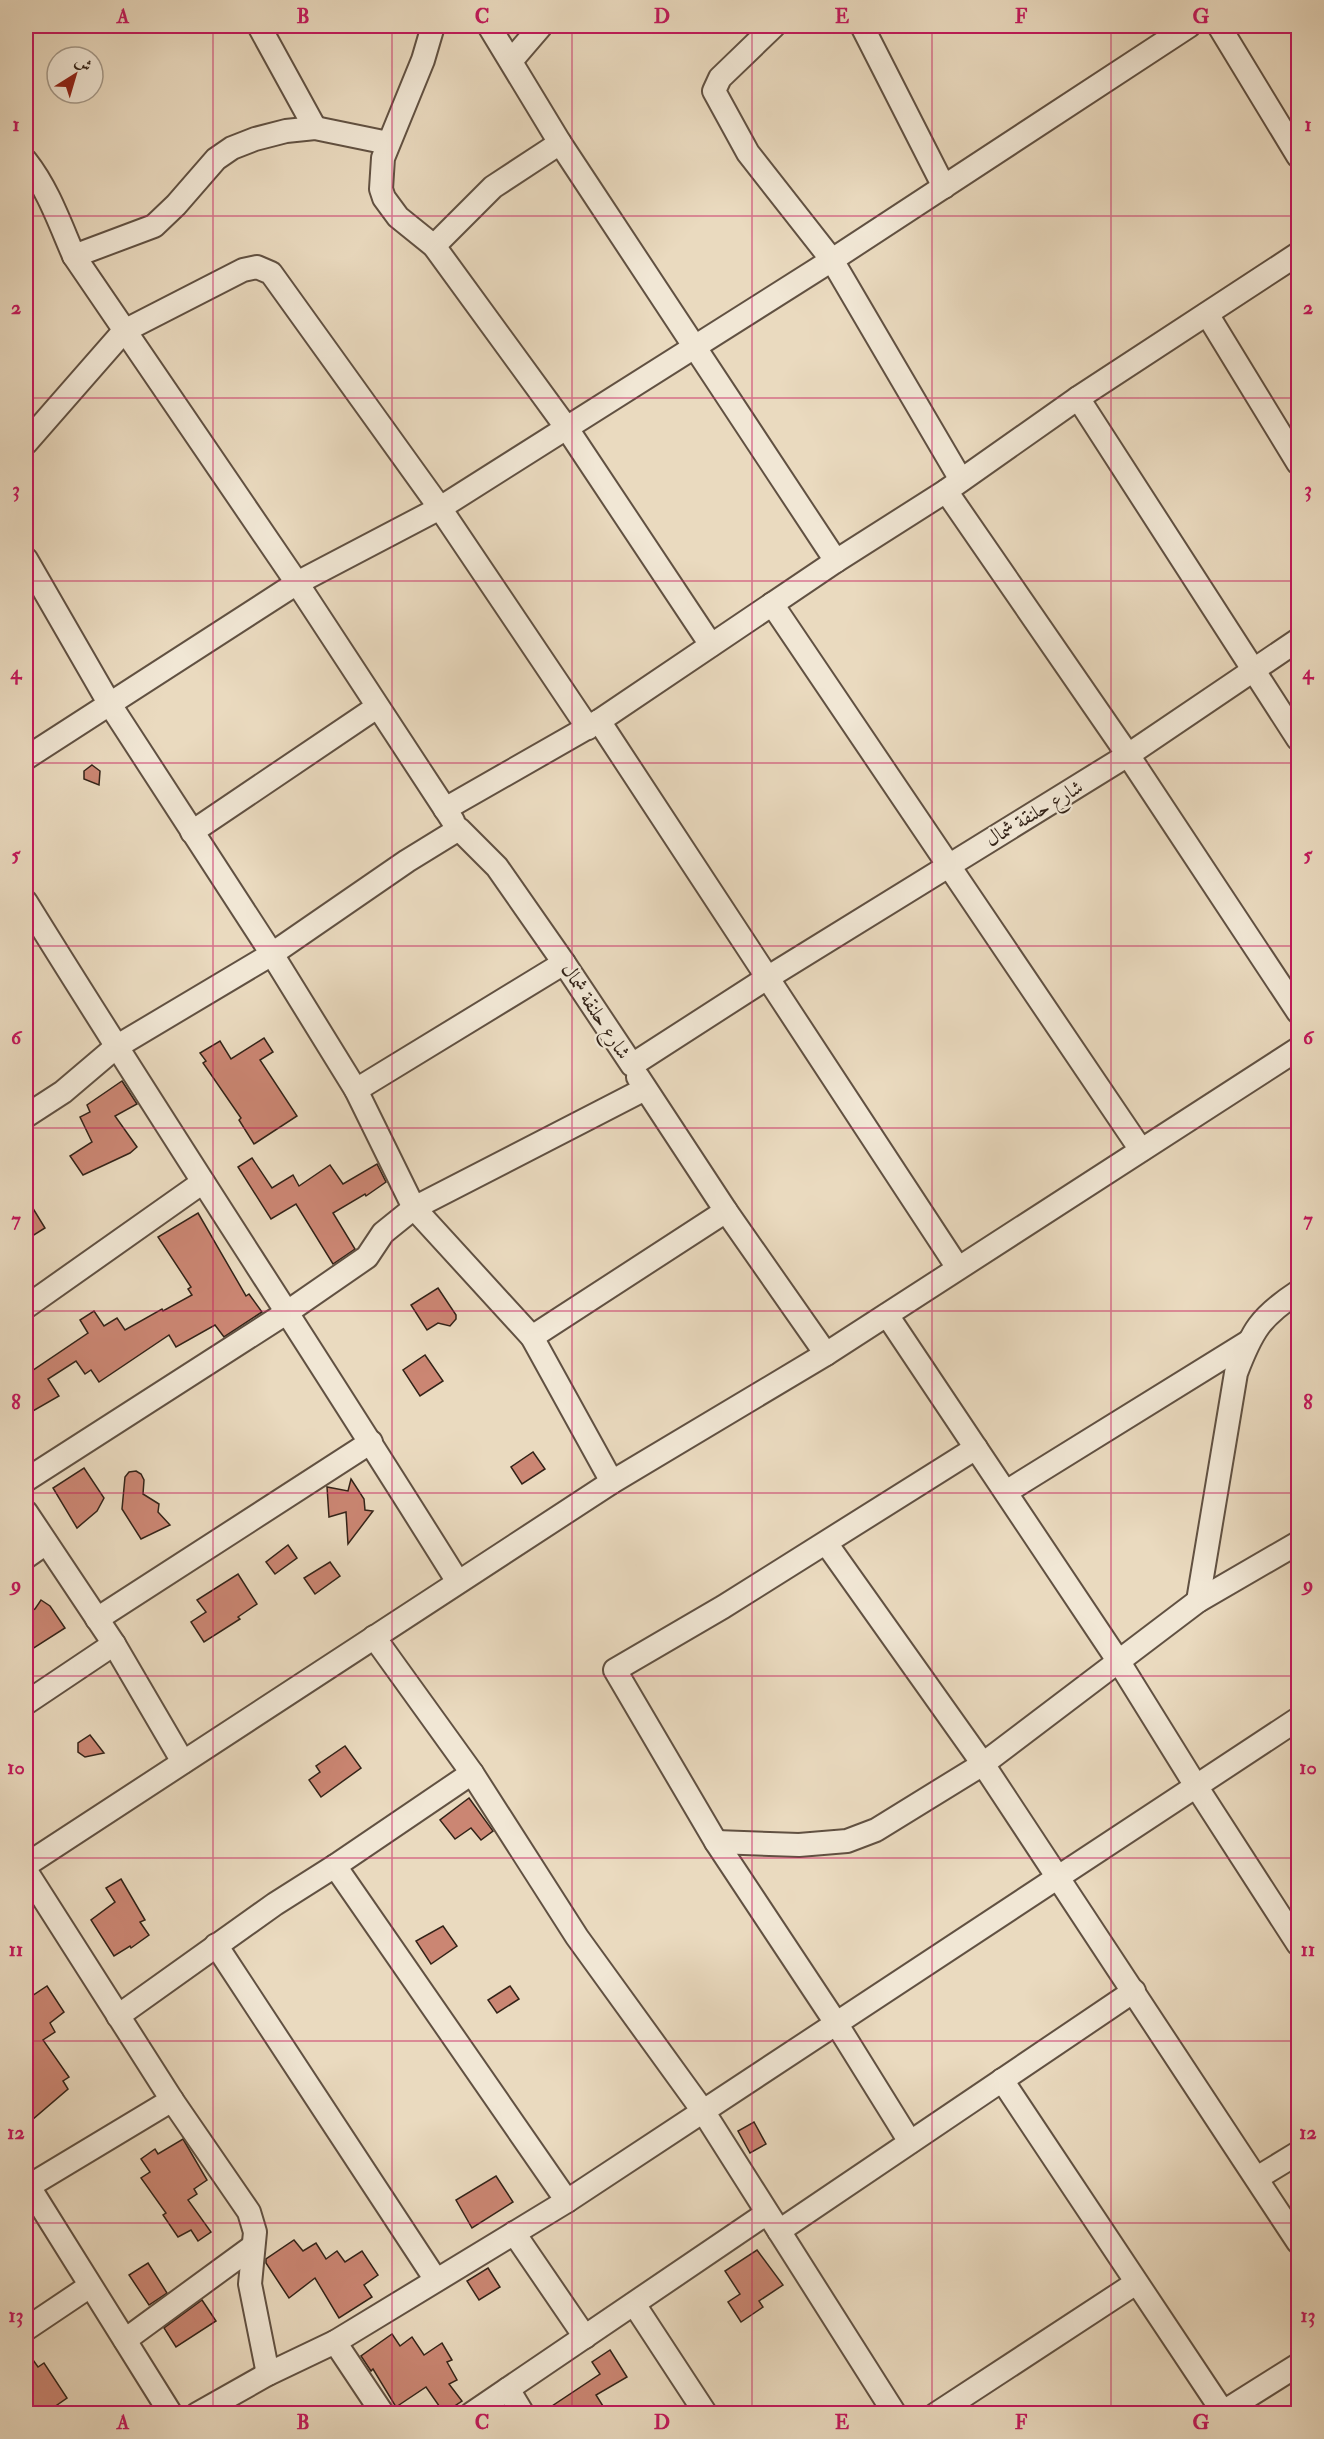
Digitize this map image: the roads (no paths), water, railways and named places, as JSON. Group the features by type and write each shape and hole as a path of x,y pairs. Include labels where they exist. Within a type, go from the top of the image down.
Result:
{"street":[{"path":"259,26 315,128"},
{"path":"433,26 423,60 383,158 381,189 384,198 398,217 434,246 566,427 711,645"},
{"path":"489,26 560,143 836,561"},
{"path":"511,61 541,26"},
{"path":"774,26 720,78 714,91 748,153 832,260 953,485 1128,755 1299,1012"},
{"path":"862,26 944,188"},
{"path":"26,758 297,584 440,508 944,188 1189,26"},
{"path":"1219,26 1299,156"},
{"path":"74,256 154,226 176,205 216,159 232,148 255,139 286,131 315,128 388,143"},
{"path":"434,246 493,187 560,143"},
{"name":"شارع حلنقة شمال","path":"26,161 54,210 74,256 124,331 297,584 445,809 459,829 497,867 632,1065 949,864 1128,755 1299,640"},
{"path":"445,809 594,724 953,485 1078,398 1299,254"},
{"path":"26,443 124,331 243,270 257,267 271,273 594,724 767,978 958,1268"},
{"path":"1207,314 1299,463"},
{"path":"1078,398 1299,739"},
{"path":"26,559 109,703 272,954 356,1090 414,1208 532,1337 612,1482"},
{"path":"772,604 1141,1150"},
{"path":"192,832 377,707"},
{"path":"26,1116 63,1092 116,1047 272,954 340,906 459,829"},
{"path":"26,902 458,1582"},
{"path":"356,1090 564,963"},
{"path":"26,1865 612,1482 826,1354 1299,1049"},
{"path":"632,1065 645,1089 726,1211 826,1354"},
{"path":"26,1480 286,1313 367,1257 383,1233 414,1208 645,1089"},
{"path":"26,1306 203,1182"},
{"path":"532,1337 726,1211"},
{"path":"1198,1601 1236,1373 1248,1342 1259,1323 1278,1305 1299,1292"},
{"path":"886,1315 1119,1662 1196,1786 1299,1944"},
{"path":"1006,1492 1248,1342"},
{"path":"97,1619 371,1442"},
{"path":"910,2142 836,2024 716,1842 615,1671 679,1634 976,1448"},
{"path":"26,1512 114,1644 183,1762"},
{"path":"26,1557 46,1543"},
{"path":"826,1543 983,1764 1059,1876 1299,2242"},
{"path":"716,1842 799,1845 847,1841 876,1830 983,1764 1198,1601 1299,1544"},
{"path":"374,1637 472,1773 577,1937 703,2111 895,2414"},
{"path":"26,1703 114,1644"},
{"path":"197,2414 268,2374 335,2342 567,2201 1299,1719"},
{"path":"118,2016 275,1904 472,1773"},
{"path":"335,1866 567,2201"},
{"path":"26,1871 172,2100 249,2212 255,2232 250,2284 268,2374"},
{"path":"216,1945 436,2280"},
{"path":"471,2414 634,2304 910,2142 1134,1991"},
{"path":"1002,2080 1221,2413 1299,2365"},
{"path":"171,2414 27,2184 172,2100"},
{"path":"1257,2178 1299,2153"},
{"path":"514,2233 585,2337"},
{"path":"125,2340 252,2247"},
{"path":"936,2414 1136,2283"},
{"path":"26,2329 90,2286"},
{"path":"634,2304 706,2414"},
{"path":"335,2342 383,2414"},
{"path":"508,2389 523,2414"}]}
